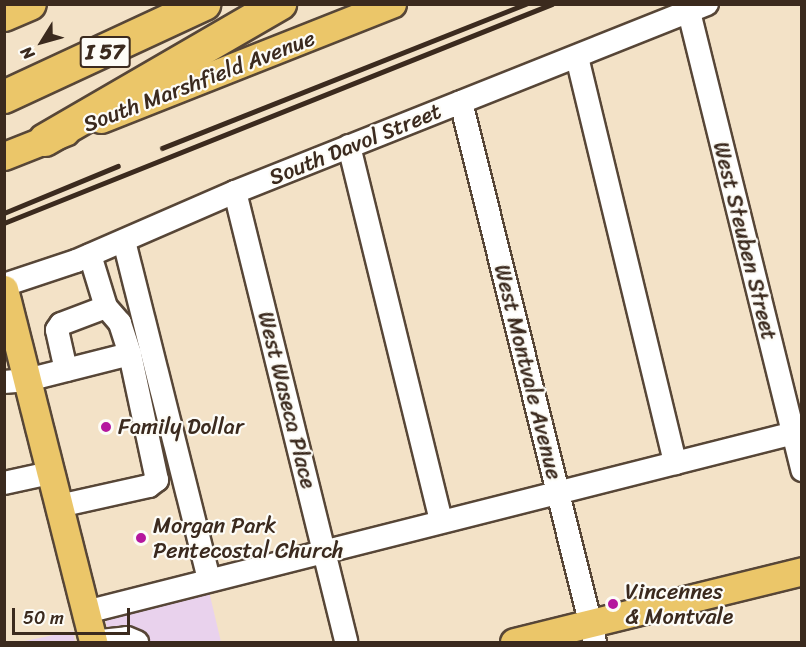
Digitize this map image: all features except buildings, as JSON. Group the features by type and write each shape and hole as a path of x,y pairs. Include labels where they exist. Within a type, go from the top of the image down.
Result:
{"highway":[{"path":"4,15 30,4"},
{"name":"I 57","path":"4,97 204,4"},
{"path":"45,140 280,4"}],"main road":[{"name":"South Marshfield Avenue","path":"4,156 392,4"},
{"path":"4,287 16,381 50,473 92,642"},
{"path":"514,642 593,633 801,571"}],"street":[{"name":"South Davol Street","path":"4,287 90,255 235,192 698,8"},
{"name":"West Steuben Street","path":"698,8 797,433 801,470"},
{"path":"577,57 675,463"},
{"name":"West Montvale Avenue","path":"461,102 593,633"},
{"path":"349,146 441,521"},
{"name":"West Waseca Place","path":"235,192 346,642"},
{"path":"124,241 209,579"},
{"path":"59,506 149,486 157,480 130,354 120,323 106,308 90,255"},
{"path":"66,370 57,330 61,324 106,308"},
{"path":"16,381 130,354"},
{"path":"86,612 324,549 797,433"},
{"path":"4,483 50,473"},
{"path":"92,642 127,638 136,642"}],"shaded area":[{"path":"207,583 221,642 111,642 103,612"},
{"path":"73,631 75,642 20,642"}],"railway":[{"path":"162,148 525,4"},
{"path":"4,223 552,4"},
{"path":"4,213 118,166"}],"place":[{"name":"Family Dollar","path":"106,427"},
{"name":"Morgan Park Pentecostal Church","path":"141,538"},
{"name":"Vincennes & Montvale","path":"613,604"}]}
